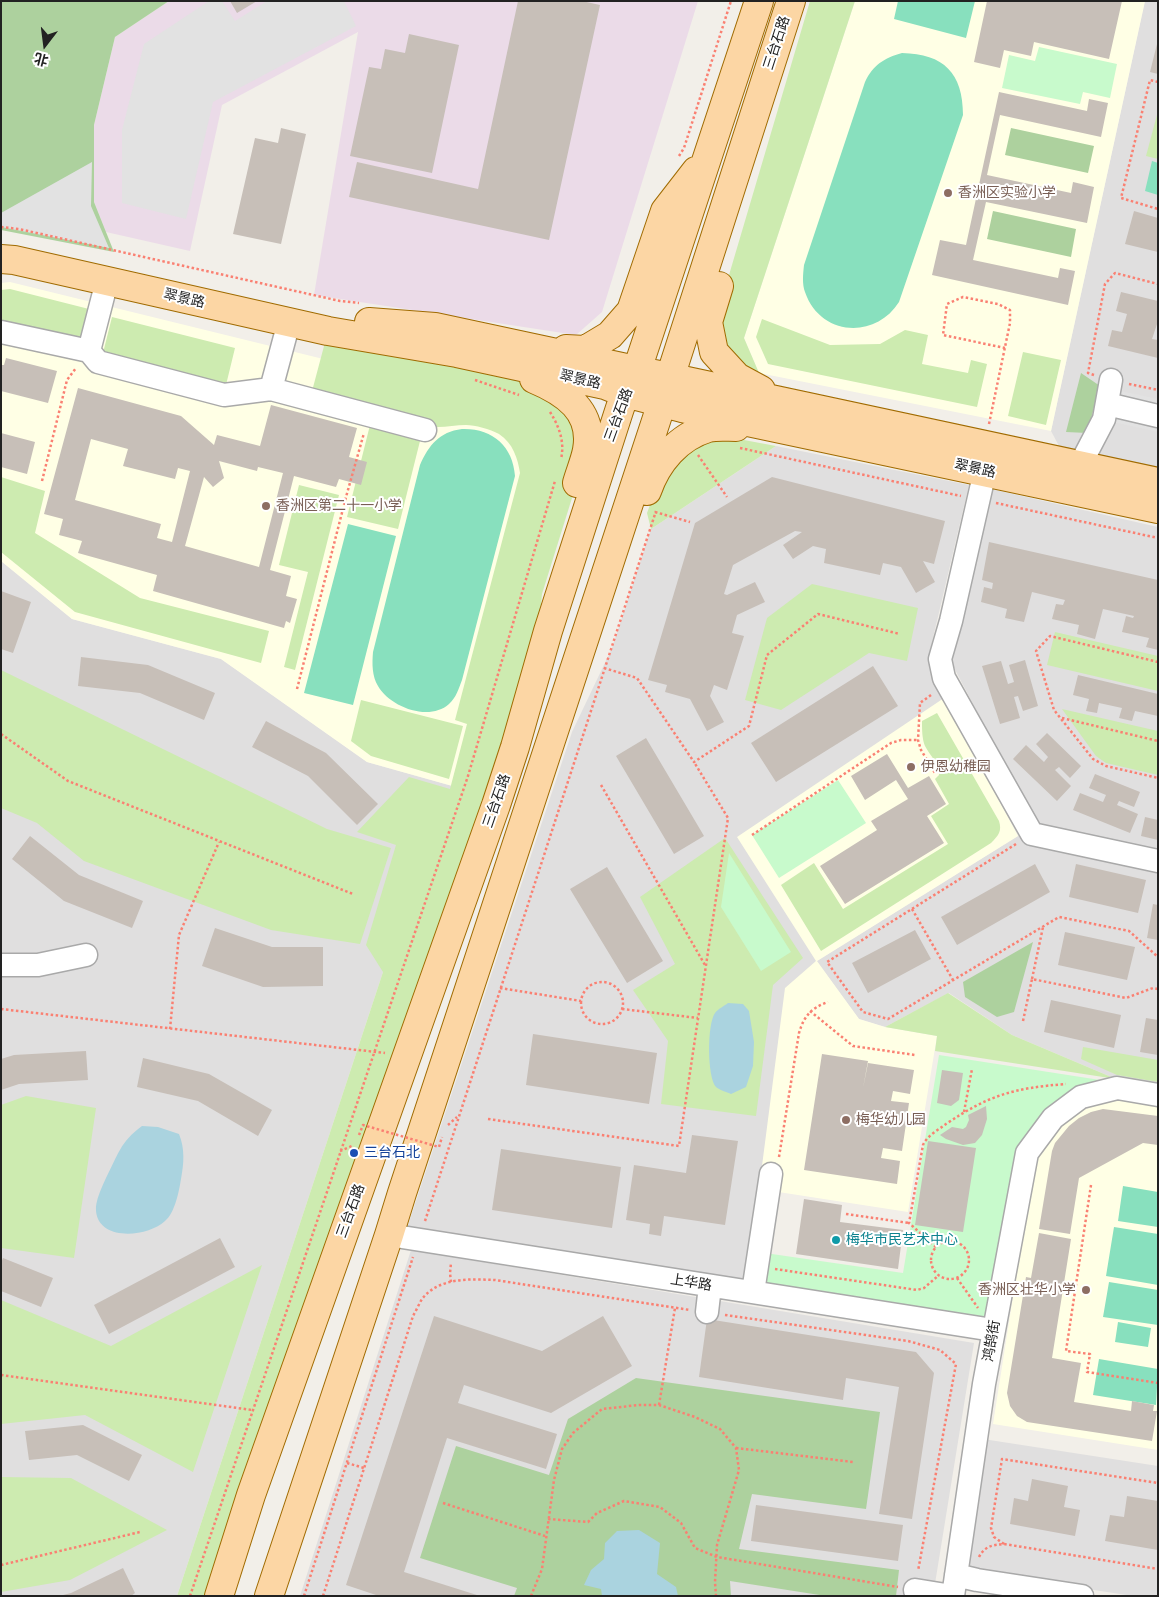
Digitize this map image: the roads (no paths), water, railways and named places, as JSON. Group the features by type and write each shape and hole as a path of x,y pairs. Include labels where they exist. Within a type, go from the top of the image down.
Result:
{"main road":[{"name":"三台石路","path":"219,1596 250,1495 496,805 515,747 548,631 759,1"},
{"name":"三台石路","path":"269,1596 662,402 791,1"},
{"path":"524,346 585,350 610,335 631,311 665,211 709,153"},
{"path":"739,163 731,244 708,322 714,352 737,377 784,402"},
{"name":"翠景路","path":"1,244 12,244 354,321 435,327 524,346 631,381 662,402 769,427 985,458 1080,466 1158,482"},
{"name":"翠景路","path":"1,259 14,260 328,331 457,353 605,385 670,376 784,402 1158,509"},
{"path":"457,353 530,377 556,389 573,401 585,422 588,440 587,450 542,594 535,677"},
{"path":"554,727 598,640 652,475 666,456 685,438 709,428 769,427"},
{"path":"254,1596 276,1501 277,1420"},
{"path":"236,1596 276,1501 323,1434"}],"street":[{"path":"89,351 107,281"},
{"path":"271,389 289,322"},
{"path":"1,332 89,351 98,362 224,395 271,389 425,430"},
{"path":"1080,466 1105,412 1111,380"},
{"path":"1105,412 1158,416"},
{"path":"985,458 979,500 951,621 940,659 944,678 1032,834 1158,860"},
{"path":"1,965 38,965 86,955"},
{"name":"鸿鹄街","path":"960,1587 984,1384 1027,1153 1053,1118 1081,1097 1116,1088 1158,1095"},
{"path":"754,1292 770,1174"},
{"name":"上华路","path":"389,1236 993,1330"},
{"path":"707,1312 710,1286"},
{"path":"915,1590 960,1587 1082,1596"}],"water":[{"path":"728,1003 743,1004 749,1011 754,1042 753,1066 746,1087 731,1094 717,1088 713,1081 709,1050 712,1019 716,1012"},
{"path":"142,1126 158,1127 179,1134 183,1151 183,1162 178,1195 171,1213 165,1221 157,1226 147,1231 136,1233 125,1234 115,1232 106,1228 99,1221 96,1211 98,1199 120,1149"},
{"path":"639,1530 660,1543 657,1574 676,1587 678,1596 602,1596 601,1589 584,1585 591,1570 604,1559 605,1543 617,1531"}],"place":[{"name":"香洲区实验小学","path":"948,193"},
{"name":"香洲区第二十一小学","path":"266,506"},
{"name":"伊恩幼稚园","path":"911,767"},
{"name":"梅华幼儿园","path":"846,1120"},
{"name":"三台石北","path":"354,1153"},
{"name":"梅华市民艺术中心","path":"836,1240"},
{"name":"香洲区壮华小学","path":"1086,1290"}]}
